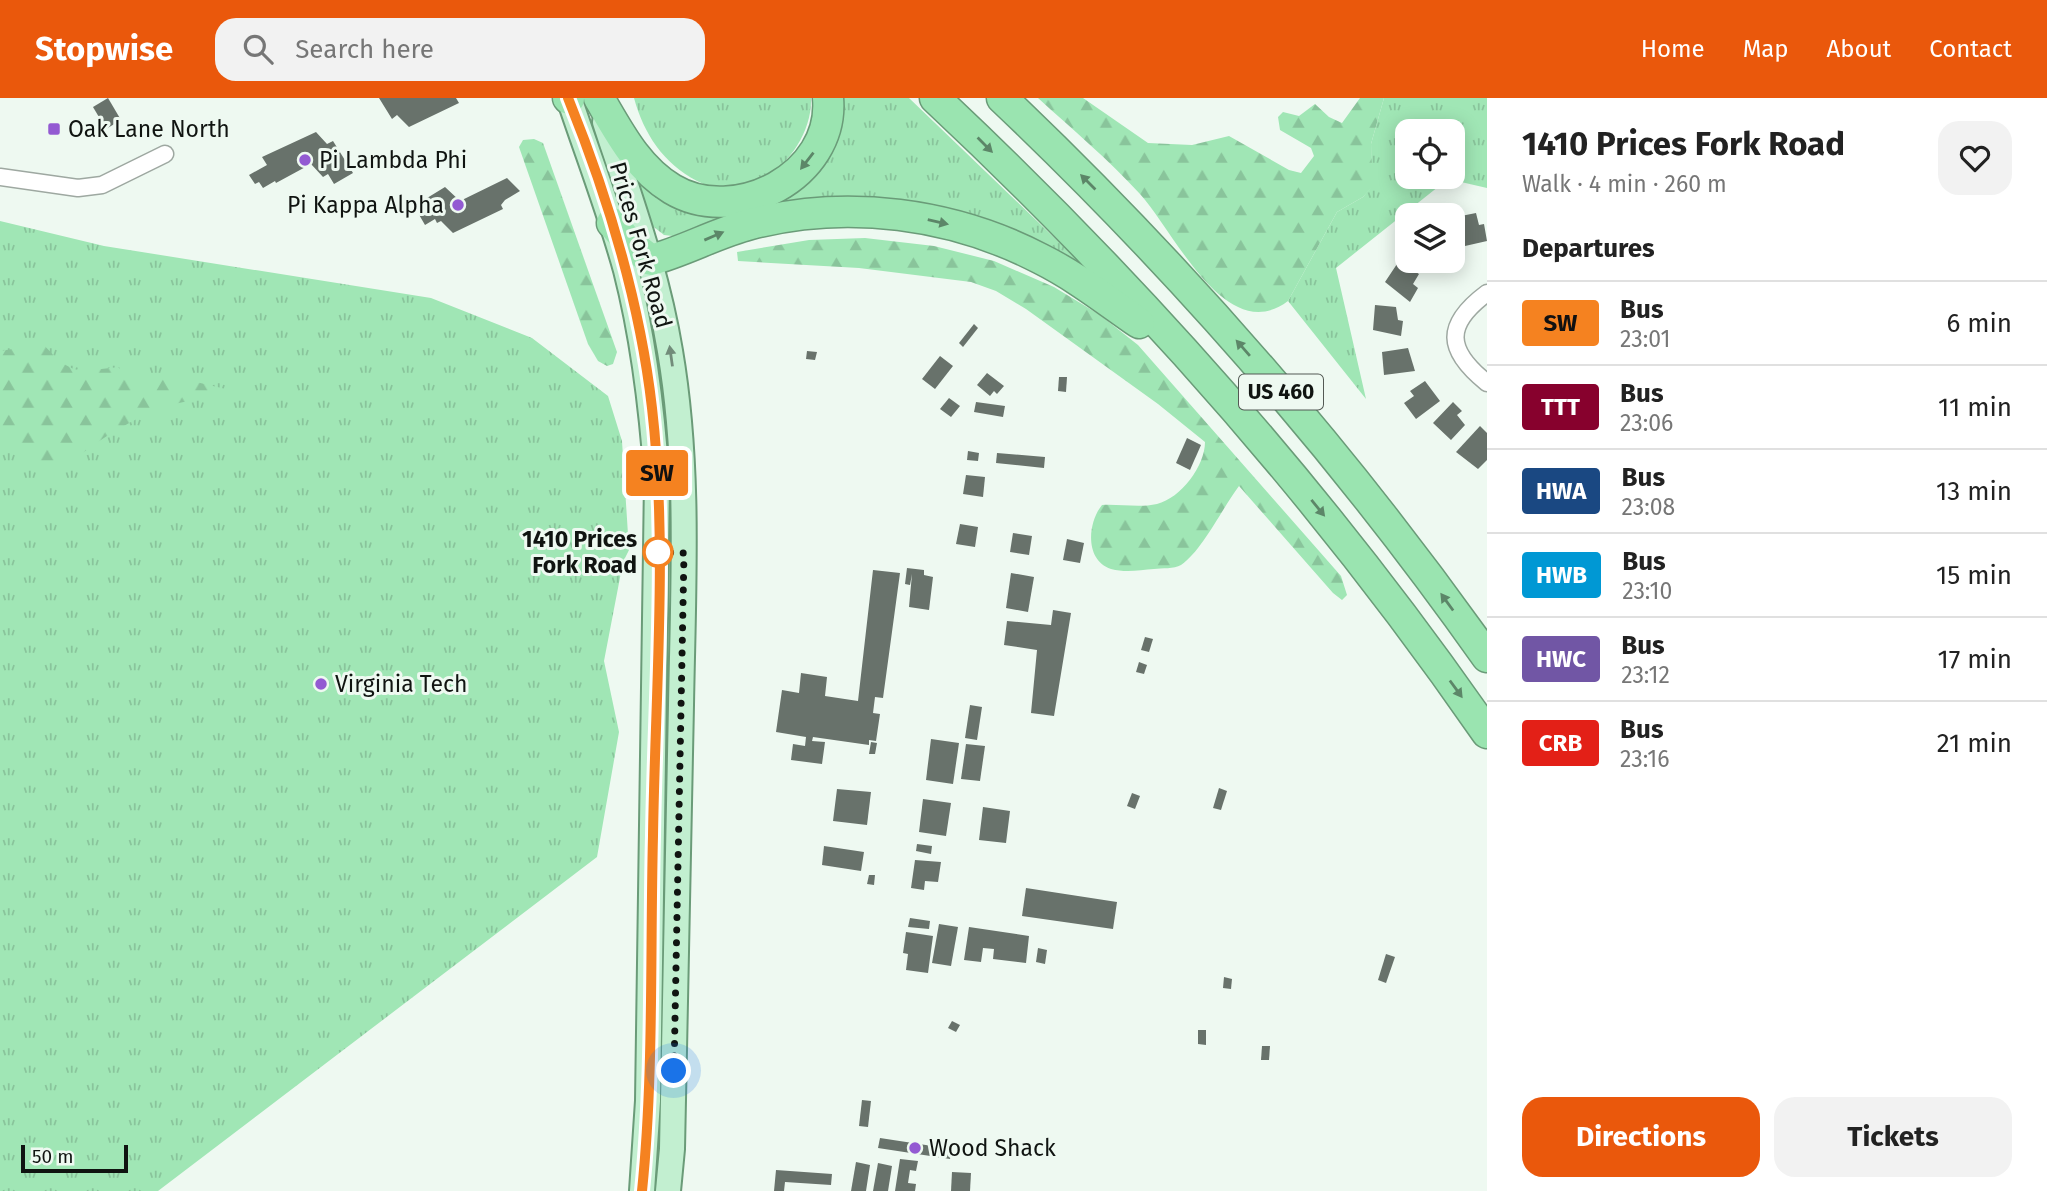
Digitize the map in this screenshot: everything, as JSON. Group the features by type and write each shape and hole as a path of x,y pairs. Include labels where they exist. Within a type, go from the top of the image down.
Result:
{"highway":[{"path":"598,98 631,149 654,176 692,198 714,203 758,196 779,186 800,170 814,153 824,131 828,98"},
{"name":"US 460","path":"936,98 1056,215 1192,359 1346,542 1487,733"},
{"name":"US 460","path":"1002,98 1122,215 1272,381 1400,538 1487,657"},
{"path":"612,223 630,244 651,260 671,255 720,233 791,216 863,212 934,221 985,235 1039,258 1096,292 1192,359"}],"main road":[{"name":"Prices Fork Road","path":"569,98 612,223 645,358 658,492 648,1087 642,1191"},
{"name":"Prices Fork Road","path":"598,98 651,260 675,388 684,521 672,1149 668,1191"}],"street":[{"path":"0,177 78,188 102,185 165,154"},
{"path":"1487,293 1459,319 1454,340 1460,355 1487,383"}],"green space":[{"path":"634,98 811,98 809,118 802,138 790,156 775,171 757,182 738,188 717,188 697,181 674,166 649,135"},
{"path":"835,98 909,98 1115,296 937,213 681,237 664,235 650,224 625,149 652,181 760,204"},
{"path":"1038,98 1083,98 1148,143 1192,145 1229,136 1289,170 1301,173 1314,156 1311,148 1280,130 1278,117 1283,112 1299,116 1315,104 1329,117 1342,123 1360,98 1384,98 1371,144 1373,186 1363,197 1337,212 1288,301 1265,311 1244,309 1223,298 1204,279 1140,194"},
{"path":"1384,98 1487,98 1487,188 1465,183 1465,119 1395,119 1395,189 1435,189 1418,203 1395,203 1395,221 1336,268 1366,399 1288,301 1337,212 1363,197 1372,186 1371,144"},
{"path":"534,139 543,143 617,352 613,364 607,366 598,361 588,344 519,147 523,140"},
{"name":"Virginia Tech","path":"0,221 104,246 431,298 532,338 608,396 622,441 629,550 623,562 604,661 619,732 597,857 158,1191 0,1191"},
{"path":"865,238 934,246 994,261 1054,287 1100,315 1138,345 1341,576 1347,595 1342,600 1333,593 1239,486 1197,550 1181,565 1128,571 1111,569 1102,564 1096,558 1091,540 1094,521 1102,505 1144,506 1166,501 1183,488 1196,471 1205,442 1158,404 1026,309 996,291 971,282 859,268 738,261 737,252 809,240"},
{"path":"43,344 61,362 76,369 118,367 131,380 166,375 243,393 179,403 147,414 99,441 58,473 0,442 0,351"}],"building":[{"path":"108,98 121,120 106,129 93,107"},
{"path":"379,98 456,98 459,103 409,127 397,115 392,119"},
{"name":"Pi Lambda Phi","path":"316,132 327,144 333,141 353,173 334,184 328,174 323,177 311,164 263,188 259,182 255,184 249,175 267,165 262,157"},
{"name":"Pi Kappa Alpha","path":"507,178 520,191 505,200 501,205 503,209 453,233 441,221 437,223 435,219 425,225 414,206 445,187 460,201"},
{"path":"1476,213 1479,225 1484,224 1487,241 1465,246 1465,215"},
{"path":"1395,267 1395,273 1419,274 1413,284 1418,288 1410,302 1385,282"},
{"path":"1375,305 1396,307 1398,320 1403,321 1401,336 1373,330"},
{"path":"974,324 978,328 963,347 959,343"},
{"path":"1408,348 1415,371 1384,375 1382,352"},
{"path":"807,351 817,352 815,360 806,359"},
{"path":"940,356 953,366 935,389 922,379"},
{"path":"987,373 1004,386 997,394 994,391 990,396 977,385"},
{"path":"1059,377 1067,377 1066,392 1058,391"},
{"path":"1425,381 1440,401 1416,419 1404,403 1414,396 1410,391"},
{"path":"949,398 960,406 951,417 940,409"},
{"path":"976,402 1005,406 1003,417 974,412"},
{"path":"1453,402 1462,411 1457,415 1465,425 1451,440 1433,423"},
{"path":"1480,426 1487,433 1487,460 1478,469 1456,452"},
{"path":"1187,438 1201,445 1190,470 1176,463"},
{"path":"968,451 979,453 978,461 967,460"},
{"path":"997,453 1045,457 1044,468 996,463"},
{"path":"966,475 985,477 983,497 963,494"},
{"path":"960,524 978,527 975,547 956,544"},
{"path":"1013,533 1032,536 1029,555 1010,552"},
{"path":"1067,539 1084,543 1080,563 1063,560"},
{"path":"907,568 924,570 924,575 933,577 929,610 909,607 912,574 910,585 905,584"},
{"path":"873,570 900,573 883,698 875,697 873,713 880,714 876,741 869,740 869,745 813,737 812,741 825,742 822,764 791,760 793,744 805,746 806,737 776,732 782,690 799,693 801,673 827,677 825,696 858,701"},
{"path":"1011,573 1034,577 1028,612 1006,608"},
{"path":"1053,610 1071,613 1054,716 1031,713 1037,650 1004,645 1007,621 1051,625"},
{"path":"1145,637 1153,639 1149,652 1141,650"},
{"path":"1139,662 1147,665 1144,674 1136,672"},
{"path":"970,705 982,707 977,740 965,738"},
{"path":"931,739 959,743 953,784 926,780"},
{"path":"871,742 877,743 875,754 869,754"},
{"path":"966,744 985,746 980,781 961,779"},
{"path":"1219,788 1227,791 1221,810 1213,808"},
{"path":"837,789 871,792 867,825 833,821"},
{"path":"1132,793 1140,796 1135,809 1127,806"},
{"path":"923,799 951,803 946,836 919,832"},
{"path":"983,807 1010,811 1006,843 979,840"},
{"path":"917,844 932,846 931,854 916,851"},
{"path":"824,846 864,852 861,871 822,865"},
{"path":"915,860 941,862 938,882 925,881 924,890 911,888"},
{"path":"869,875 875,875 874,885 867,884"},
{"path":"1026,888 1117,902 1113,929 1022,916"},
{"path":"910,918 930,921 929,929 908,927"},
{"path":"939,924 958,927 951,966 932,963"},
{"path":"969,927 1029,936 1026,963 993,959 994,949 983,948 981,962 964,960"},
{"path":"906,932 933,936 928,973 906,970 908,954 903,953"},
{"path":"1038,948 1047,950 1045,964 1036,962"},
{"path":"1386,954 1395,957 1386,983 1378,980"},
{"path":"1224,977 1232,979 1231,989 1223,988"},
{"path":"952,1021 960,1025 956,1032 948,1028"},
{"path":"1198,1030 1206,1030 1206,1045 1198,1044"},
{"path":"1262,1046 1270,1046 1269,1060 1261,1060"},
{"path":"862,1100 871,1101 868,1127 859,1126"},
{"name":"Wood Shack","path":"880,1138 952,1149 950,1159 878,1148"},
{"path":"900,1159 918,1161 916,1171 910,1170 908,1183 916,1184 915,1191 895,1191"},
{"path":"856,1162 870,1165 866,1191 851,1191"},
{"path":"878,1163 892,1166 888,1191 873,1191"},
{"path":"776,1170 832,1174 831,1185 785,1182 784,1191 774,1191"},
{"path":"952,1172 971,1173 970,1191 951,1191"}],"bus line":[{"name":"SW","path":"568,98 612,223 636,311 652,409 656,458 656,675 648,1101 642,1191"}],"place":[{"name":"Oak Lane North","path":"54,129"},
{"name":"Pi Lambda Phi","path":"305,160"},
{"name":"Pi Kappa Alpha","path":"458,205"},
{"name":"1410 Prices Fork Road","path":"658,552"},
{"name":"Virginia Tech","path":"321,684"},
{"name":"Wood Shack","path":"915,1148"}],"route":[{"path":"658,552 684,553 674,1071"}]}
